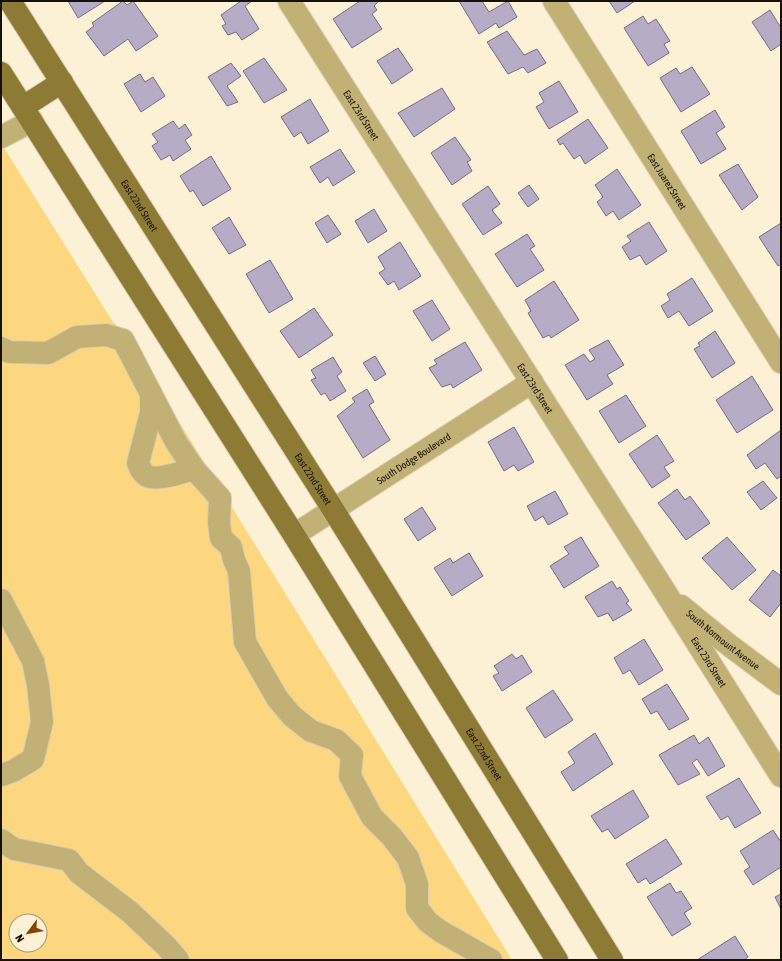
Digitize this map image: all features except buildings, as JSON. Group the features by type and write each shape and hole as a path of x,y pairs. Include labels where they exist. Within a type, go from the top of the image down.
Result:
{"main road":[{"name":"East 22nd Street","path":"10,1 334,511 612,960"},
{"path":"1,73 294,535 557,960"},
{"path":"27,114 62,82"}],"street":[{"name":"East 23rd Street","path":"289,1 667,594 781,776"},
{"name":"East Juarez Street","path":"554,1 781,362"},
{"path":"1,137 27,114"},
{"path":"1,348 9,352 48,353 77,337 106,335 123,340 176,442 194,469 220,498 219,523 221,538 231,547 234,560 239,571 245,642 277,698 292,716 310,731 336,740 352,755 350,776 372,817 392,837 408,858 417,884 417,908 428,922 440,932 492,960"},
{"name":"South Dodge Boulevard","path":"294,535 334,511 532,382"},
{"path":"151,394 150,413 138,463 141,470 148,476 163,477 194,469"},
{"name":"South Normount Avenue","path":"667,594 725,642 781,684"},
{"path":"1,600 33,661 38,685 42,722 33,759 13,771 1,775"},
{"path":"1,840 14,849 69,860 79,873 130,912 166,946 178,960"}],"shaded area":[{"path":"1,143 113,322 123,331 512,960 1,960"}]}
